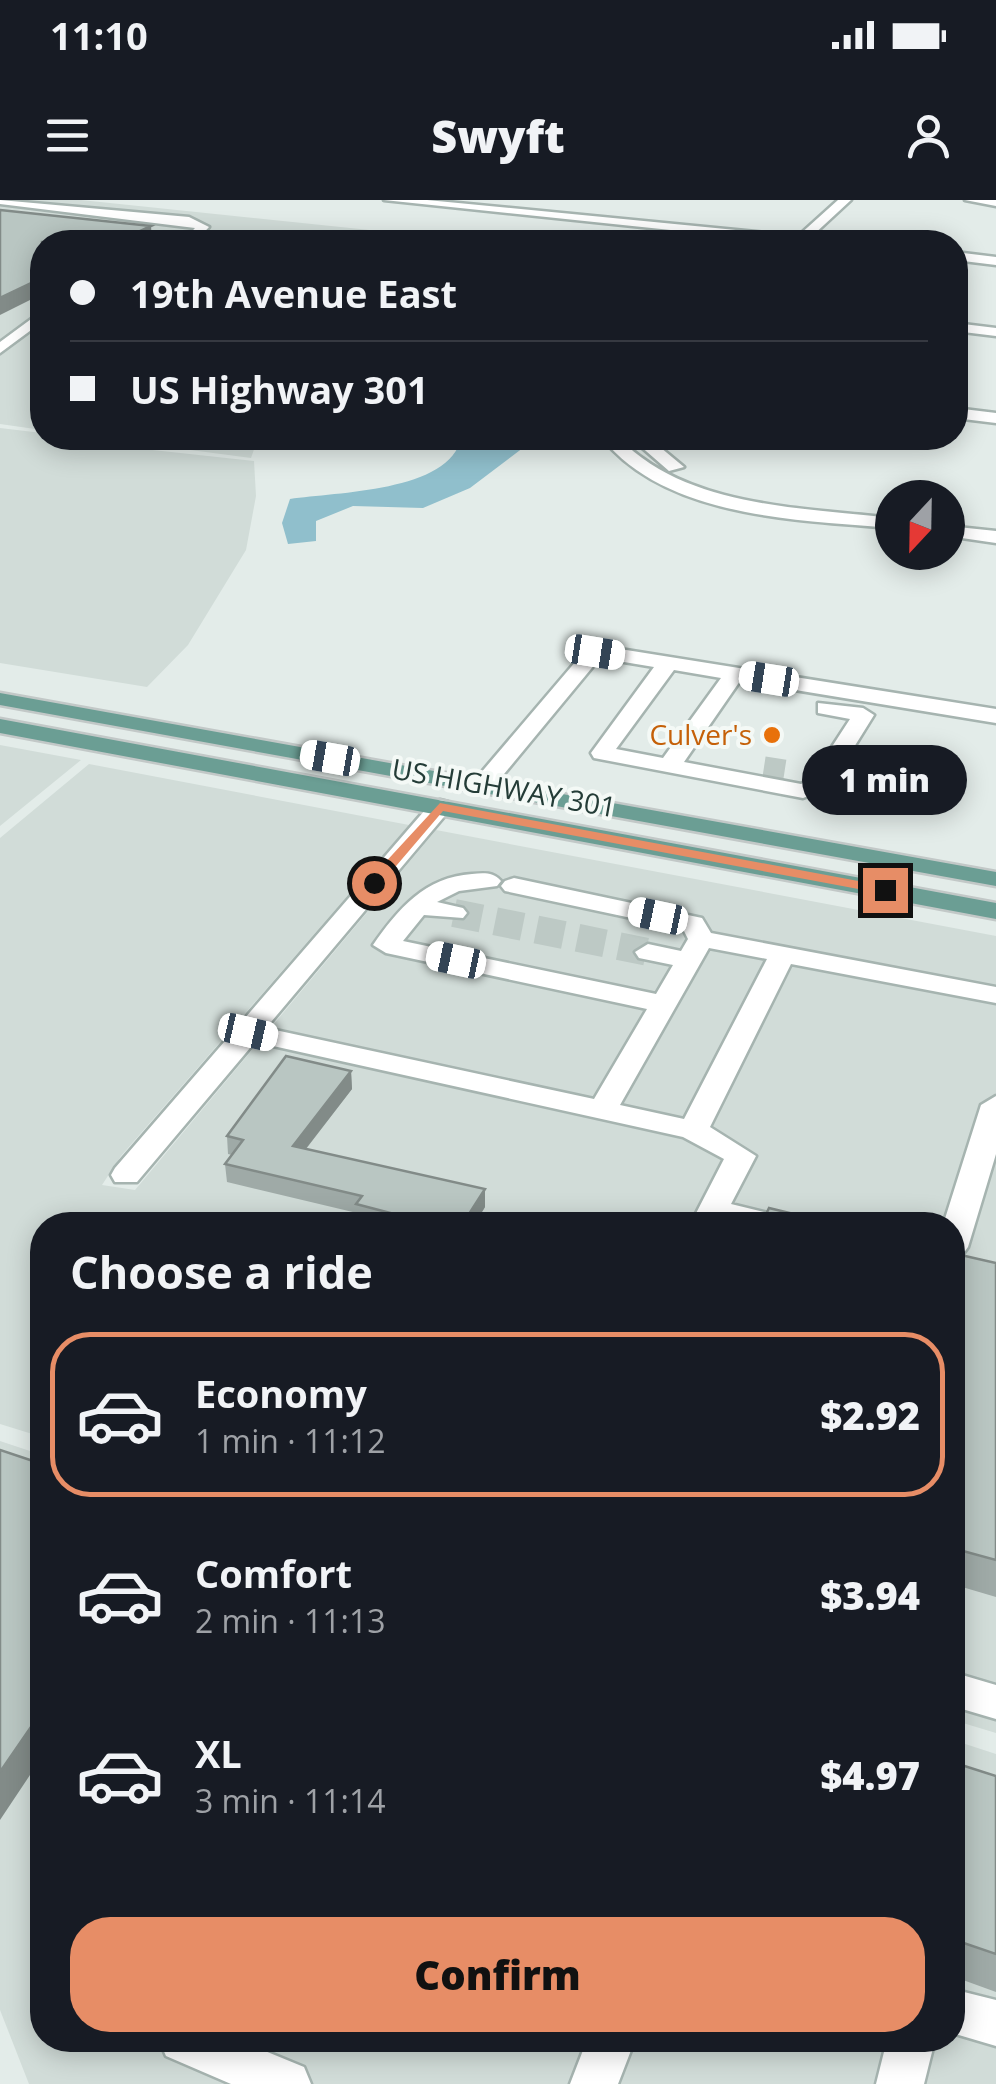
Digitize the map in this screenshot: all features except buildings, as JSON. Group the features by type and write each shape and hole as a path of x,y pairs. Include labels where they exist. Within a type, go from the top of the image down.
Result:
{"main road":[{"path":"0,702 68,711 996,879"},
{"name":"US HIGHWAY 301","path":"0,726 996,910"},
{"path":"191,762 233,759 392,787 482,786"},
{"path":"440,807 472,802 673,820"}],"street":[{"path":"0,200 189,221 202,227 199,230"},
{"path":"390,200 683,230"},
{"path":"813,230 845,200"},
{"path":"971,200 996,202"},
{"path":"845,221 856,210"},
{"path":"968,258 996,261"},
{"path":"0,349 30,324"},
{"path":"968,329 996,332"},
{"path":"968,414 996,418"},
{"path":"623,450 645,470 710,494 875,520"},
{"path":"653,450 670,465 727,486 875,509"},
{"path":"965,521 996,525"},
{"path":"965,532 996,537"},
{"path":"482,786 595,652 668,663 729,682 868,705 996,716"},
{"path":"668,663 602,753 764,767"},
{"path":"674,759 729,682"},
{"path":"674,759 803,791 820,784 868,705"},
{"path":"790,771 830,766"},
{"path":"126,1175 440,807"},
{"path":"386,945 418,906 442,885 501,883 694,924 695,950 603,1110"},
{"path":"418,906 454,913"},
{"path":"330,934 664,1004"},
{"path":"648,952 783,954 996,996"},
{"path":"693,1130 783,954"},
{"path":"248,1032 693,1130 741,1156 713,1212"},
{"path":"965,1230 996,1105"},
{"path":"965,1694 996,1702"},
{"path":"965,2015 996,2023"},
{"path":"211,2052 287,2084"},
{"path":"594,2084 606,2052"},
{"path":"900,2084 907,2052"}],"shaded area":[{"path":"0,200 81,200 370,230 30,230 30,428 0,424"},
{"path":"0,428 30,432 30,450 153,450 254,461 256,496 246,550 188,645 147,687 0,663"},
{"path":"191,450 254,450 251,458"},
{"path":"0,745 81,760 0,826"},
{"path":"89,764 409,825 121,1156 102,1185 135,1190 436,830 996,936 996,1733 965,1724 965,1212 30,1212 30,1433 0,1424 0,838"},
{"path":"0,1441 30,1451 30,2052 965,2052 965,1744 996,1754 996,2084 29,2084 0,2010"}],"water":[{"path":"455,450 520,450 470,488 423,508 353,506 316,521 316,541 288,544 282,523 290,499 389,486 436,469"}],"tunnel":[{"path":"764,767 790,771"},
{"path":"454,913 648,952"}],"place":[{"name":"Culver's","path":"772,735"}],"route":[{"path":"374,883 440,807 885,890"}]}
